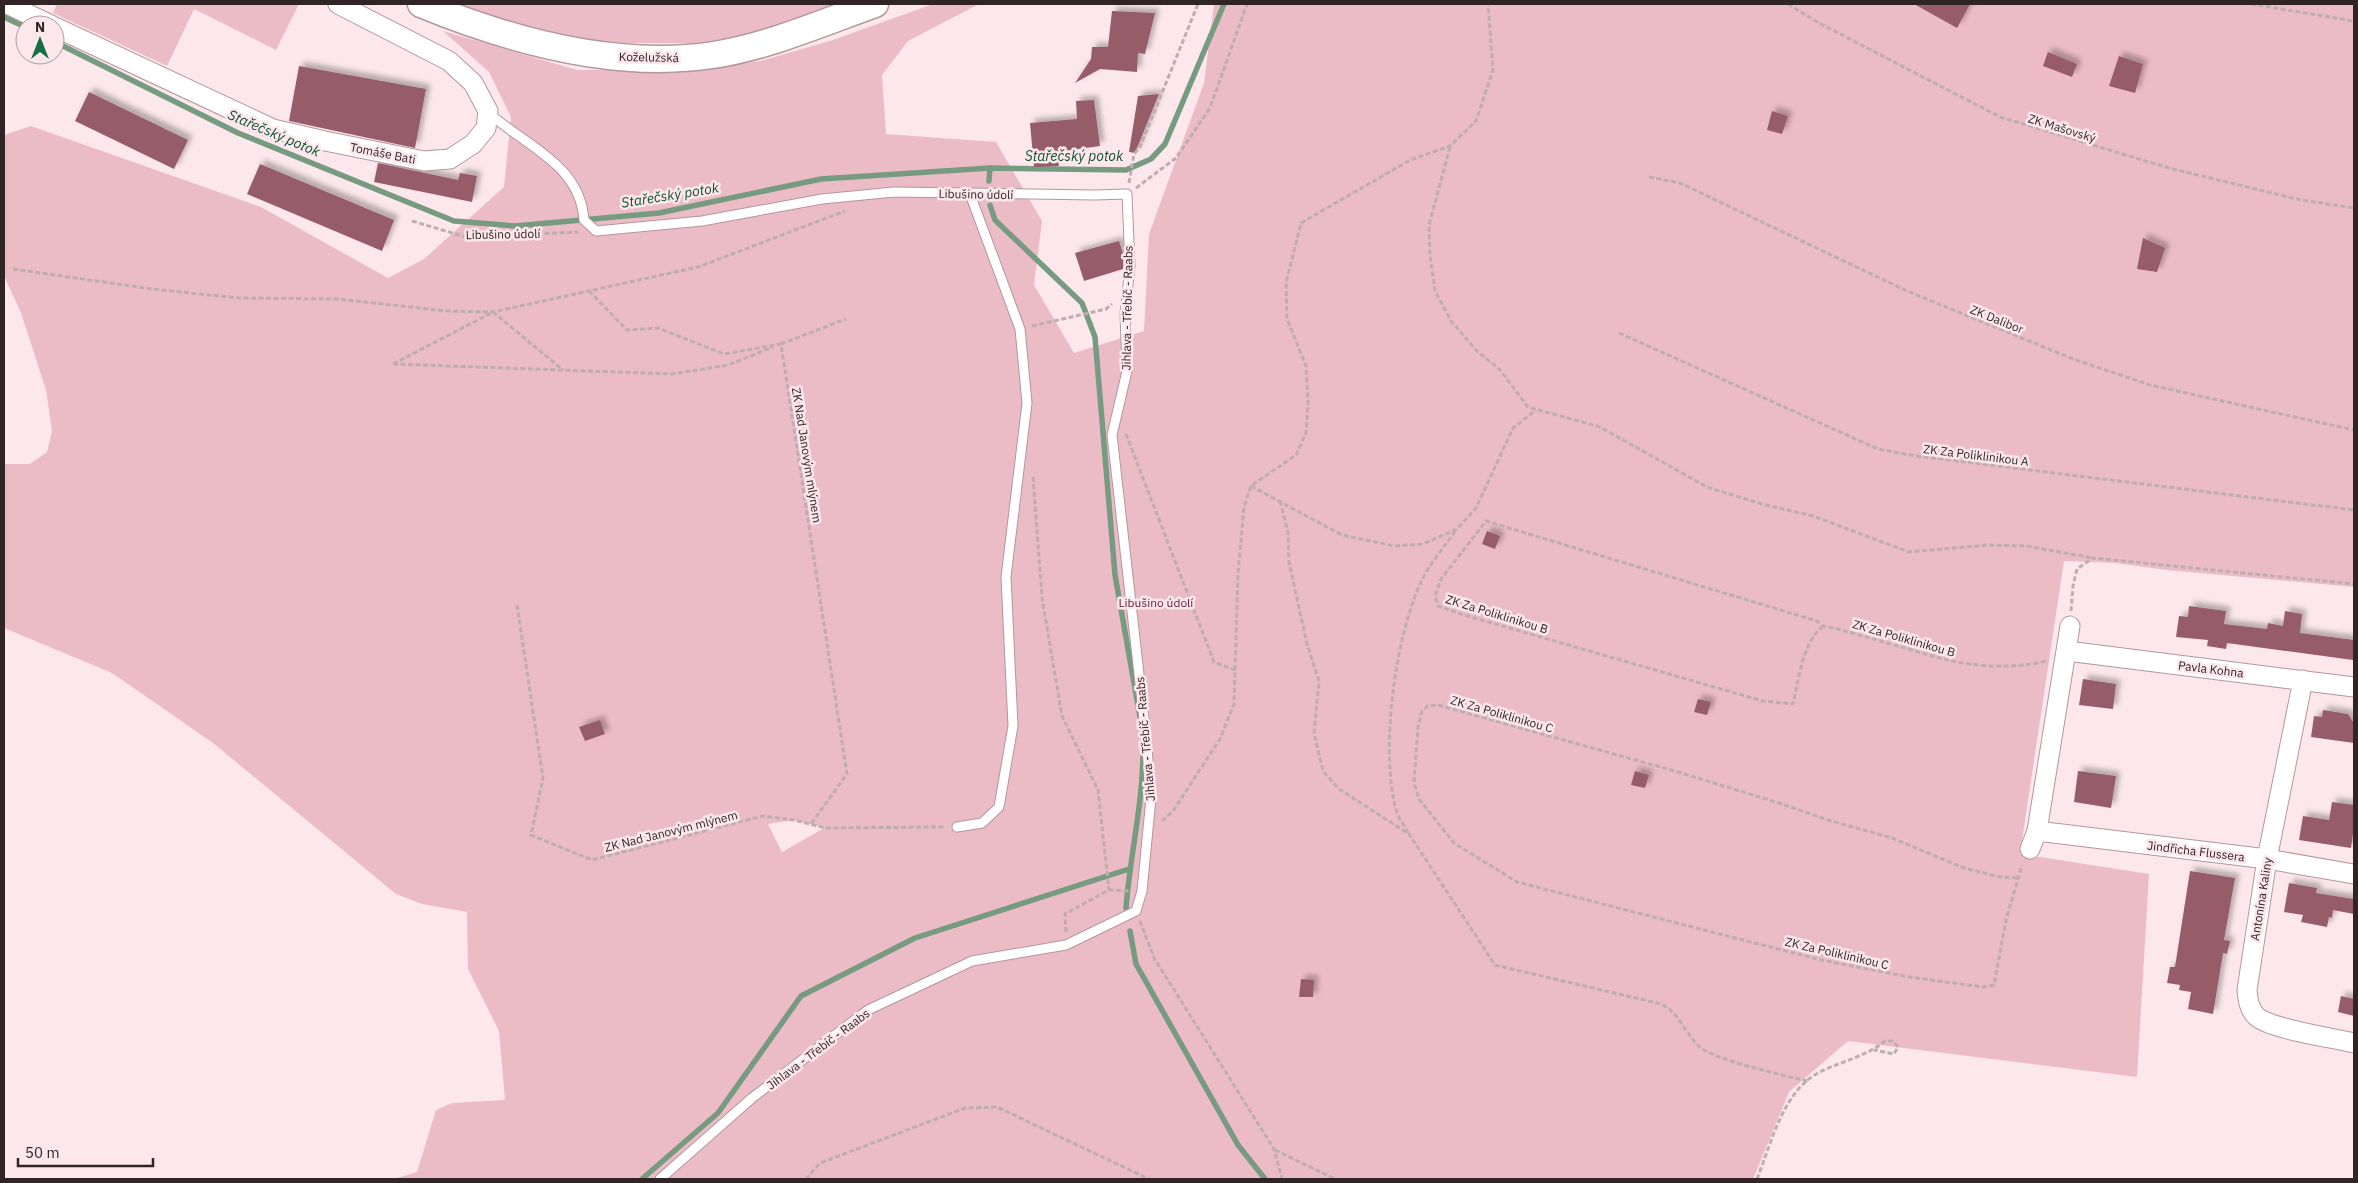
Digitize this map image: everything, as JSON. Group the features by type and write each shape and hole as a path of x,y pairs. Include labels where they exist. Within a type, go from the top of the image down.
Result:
{"main road":[{"name":"Koželužská","path":"421,4 494,31 545,44 606,56 665,60 694,58 734,51 875,4"}],"street":[{"path":"7,4 30,15"},
{"path":"338,4 449,61 474,83 488,112"},
{"name":"Tomáše Bati","path":"65,32 273,128 397,156 424,161 450,159 473,144 486,128 488,112"},
{"path":"2028,854 2036,832 2070,626"},
{"name":"Pavla Kohna","path":"2067,651 2354,687"},
{"name":"Antonína Kaliny","path":"2303,680 2267,859 2247,990 2250,1007 2257,1017 2272,1024 2354,1043"},
{"name":"Jindřicha Flussera","path":"2036,832 2267,859 2354,874"}],"lane":[{"path":"488,112 559,166 572,184 583,208 584,220 596,231"},
{"name":"Libušino údolí","path":"596,231 702,221 822,199 894,192 1126,194"},
{"path":"957,827 982,823 999,807 1013,726 1006,577 1027,403 1020,329 970,194"},
{"name":"Jihlava - Třebíč - Raabs","path":"660,1179 752,1098 868,1010 972,960 1066,945 1136,911 1142,891 1151,798 1146,736 1112,434 1127,371 1125,313 1130,266 1126,194"}],"path":[{"path":"1126,194 1134,154 1140,147 1198,4"},
{"path":"1126,194 1150,180 1176,158 1210,108 1247,4"},
{"path":"1149,831 1173,811 1220,739 1234,704 1238,573 1244,507 1252,486 1296,455 1306,433 1308,403 1306,366 1287,319 1286,283 1301,223 1410,160 1450,146 1476,121 1493,70 1488,4"},
{"name":"ZK Mašovský","path":"1788,4 1819,23 2000,118 2168,168 2301,200 2354,208"},
{"path":"2251,4 2354,21"},
{"path":"1450,146 1429,225 1430,256 1435,291 1451,321 1476,350 1500,370 1528,407 1600,427 1707,487 1762,504 1813,516 1909,552 1986,545 2026,546 2093,558 2354,584"},
{"name":"ZK Dalibor","path":"1649,177 1680,183 1907,291 2073,359 2150,385 2354,430"},
{"path":"13,269 152,289 238,298 337,299 447,311 493,312 698,267 850,209"},
{"name":"Libušino údolí","path":"412,221 466,237 596,231"},
{"path":"589,291 626,330 658,328 724,354 781,344"},
{"path":"1020,329 1106,309 1127,293"},
{"path":"493,312 393,364 672,374 728,365 846,319"},
{"path":"493,312 562,370"},
{"name":"ZK Za Poliklinikou A","path":"1619,333 1878,449 1916,456 2354,510"},
{"name":"ZK Nad Janovým mlýnem","path":"781,344 847,774 811,824"},
{"path":"1117,409 1214,662 1235,670"},
{"path":"1536,410 1513,428 1476,508 1457,529 1422,579 1406,621 1392,690 1390,762 1392,785 1398,814 1409,834 1495,965 1661,1004 1669,1008 1688,1035 1701,1048 1734,1061 1808,1082"},
{"path":"1032,471 1042,598 1062,716 1098,790 1110,890"},
{"path":"1252,486 1342,534 1394,546 1423,544 1457,529"},
{"path":"1280,501 1288,532 1288,562 1307,644 1319,681 1314,733 1323,771 1339,789 1409,834"},
{"name":"ZK Za Poliklinikou B","path":"1823,626 1815,633 1809,646 1793,704 1763,701 1464,615 1438,606 1434,596 1441,579 1486,521 1817,621 1823,626 1838,628 1960,664 2027,666 2050,660 2067,651"},
{"path":"2070,626 2073,586 2077,569 2093,558"},
{"name":"ZK Nad Janovým mlýnem","path":"517,606 542,778 531,835 592,860 763,816 825,828 957,827"},
{"name":"ZK Za Poliklinikou C","path":"2017,878 2000,877 1964,868 1892,838 1675,771 1438,705 1428,706 1422,711 1418,727 1414,783 1419,799 1454,843 1516,882 1821,960 1968,987 1994,985 2006,920 2017,878 2028,854"},
{"path":"1066,945 1065,914 1110,890 1142,891"},
{"path":"1136,911 1154,958 1274,1149 1282,1179"},
{"path":"1757,1179 1784,1110 1797,1091 1817,1073 1874,1050 1885,1041 1893,1041 1898,1047 1894,1054 1874,1050"},
{"path":"806,1179 820,1163 901,1132 965,1108 997,1107 1149,1179"},
{"path":"1274,1149 1335,1179"}],"green space":[{"path":"57,4 299,4 276,50 194,9 167,66 65,19 65,15 53,13"},
{"path":"447,4 854,4 755,35 693,43 581,43"},
{"path":"933,4 979,4 908,41 882,75 886,134 996,142 1042,221 1034,285 1074,353 1144,331 1149,234 1204,83 1214,4 2354,4 2354,587 2166,570 2115,563 2064,561 2020,854 2149,874 2137,1077 1848,1041 1789,1092 1753,1179 394,1179 417,1172 436,1110 452,1103 505,1100 499,1031 468,969 467,912 422,904 396,894 213,743 112,673 4,628 4,464 30,464 47,452 52,431 46,390 21,313 4,276 4,135 31,126 261,207 388,278 424,259 504,187 511,117 489,72 443,31 577,70 695,70 760,61 833,40","holes":["794,820 824,828 782,852 768,824"]}],"building":[{"path":"1914,4 1970,4 1957,28"},
{"path":"1112,11 1155,13 1145,54 1138,53 1137,72 1100,69 1075,83 1091,59 1092,47 1108,47"},
{"path":"2048,52 2077,64 2072,77 2043,66"},
{"path":"2119,56 2143,64 2135,93 2109,86"},
{"path":"299,66 426,89 415,148 289,121"},
{"path":"89,92 188,140 174,169 75,121"},
{"path":"1159,94 1135,153 1129,152 1138,96"},
{"path":"1094,100 1100,146 1057,152 1059,166 1034,167 1030,123 1077,119 1076,101"},
{"path":"1772,111 1788,116 1782,134 1767,130"},
{"path":"378,163 458,180 460,173 477,176 472,202 374,182"},
{"path":"260,164 394,220 382,251 247,194"},
{"path":"2143,238 2165,248 2157,272 2137,269"},
{"path":"1119,241 1123,254 1123,269 1084,281 1075,253"},
{"path":"1487,531 1500,536 1495,549 1482,544"},
{"path":"2189,606 2226,611 2224,624 2267,629 2268,623 2283,626 2285,611 2302,614 2300,633 2354,640 2353,660 2227,643 2226,649 2207,646 2208,640 2176,637 2179,616 2188,617"},
{"path":"2083,679 2116,684 2113,709 2079,705"},
{"path":"1698,699 1711,702 1707,715 1694,712"},
{"path":"2323,710 2348,714 2354,723 2354,743 2311,737 2314,716 2322,717"},
{"path":"600,720 605,734 585,741 579,727"},
{"path":"1635,771 1649,775 1645,788 1631,785"},
{"path":"2078,771 2116,776 2111,808 2074,802"},
{"path":"2332,802 2354,805 2351,848 2299,840 2303,816 2329,820"},
{"path":"2190,871 2235,878 2224,940 2230,941 2227,954 2223,953 2213,1014 2188,1009 2191,992 2179,990 2180,985 2167,983 2170,967 2175,967"},
{"path":"2289,883 2317,888 2316,893 2354,899 2354,914 2333,910 2332,918 2329,917 2327,927 2301,922 2303,915 2284,912"},
{"path":"1301,979 1314,980 1313,997 1299,997"},
{"path":"2341,996 2354,999 2354,1016 2338,1012"}],"waterway":[{"name":"Stařečský potok","path":"65,47 238,133 454,221 515,226 659,213 821,179 990,168 1126,170 1151,159 1165,144 1224,4"},
{"name":"Stařečský potok","path":"4,17 15,22"},
{"path":"989,181 990,168"},
{"path":"990,205 995,220 1082,303 1095,337 1115,575 1140,717"},
{"path":"1126,908 1139,810 1143,751"},
{"path":"642,1179 718,1113 801,996 915,938 1129,869"},
{"path":"1130,931 1136,964 1238,1145 1265,1179"}]}
